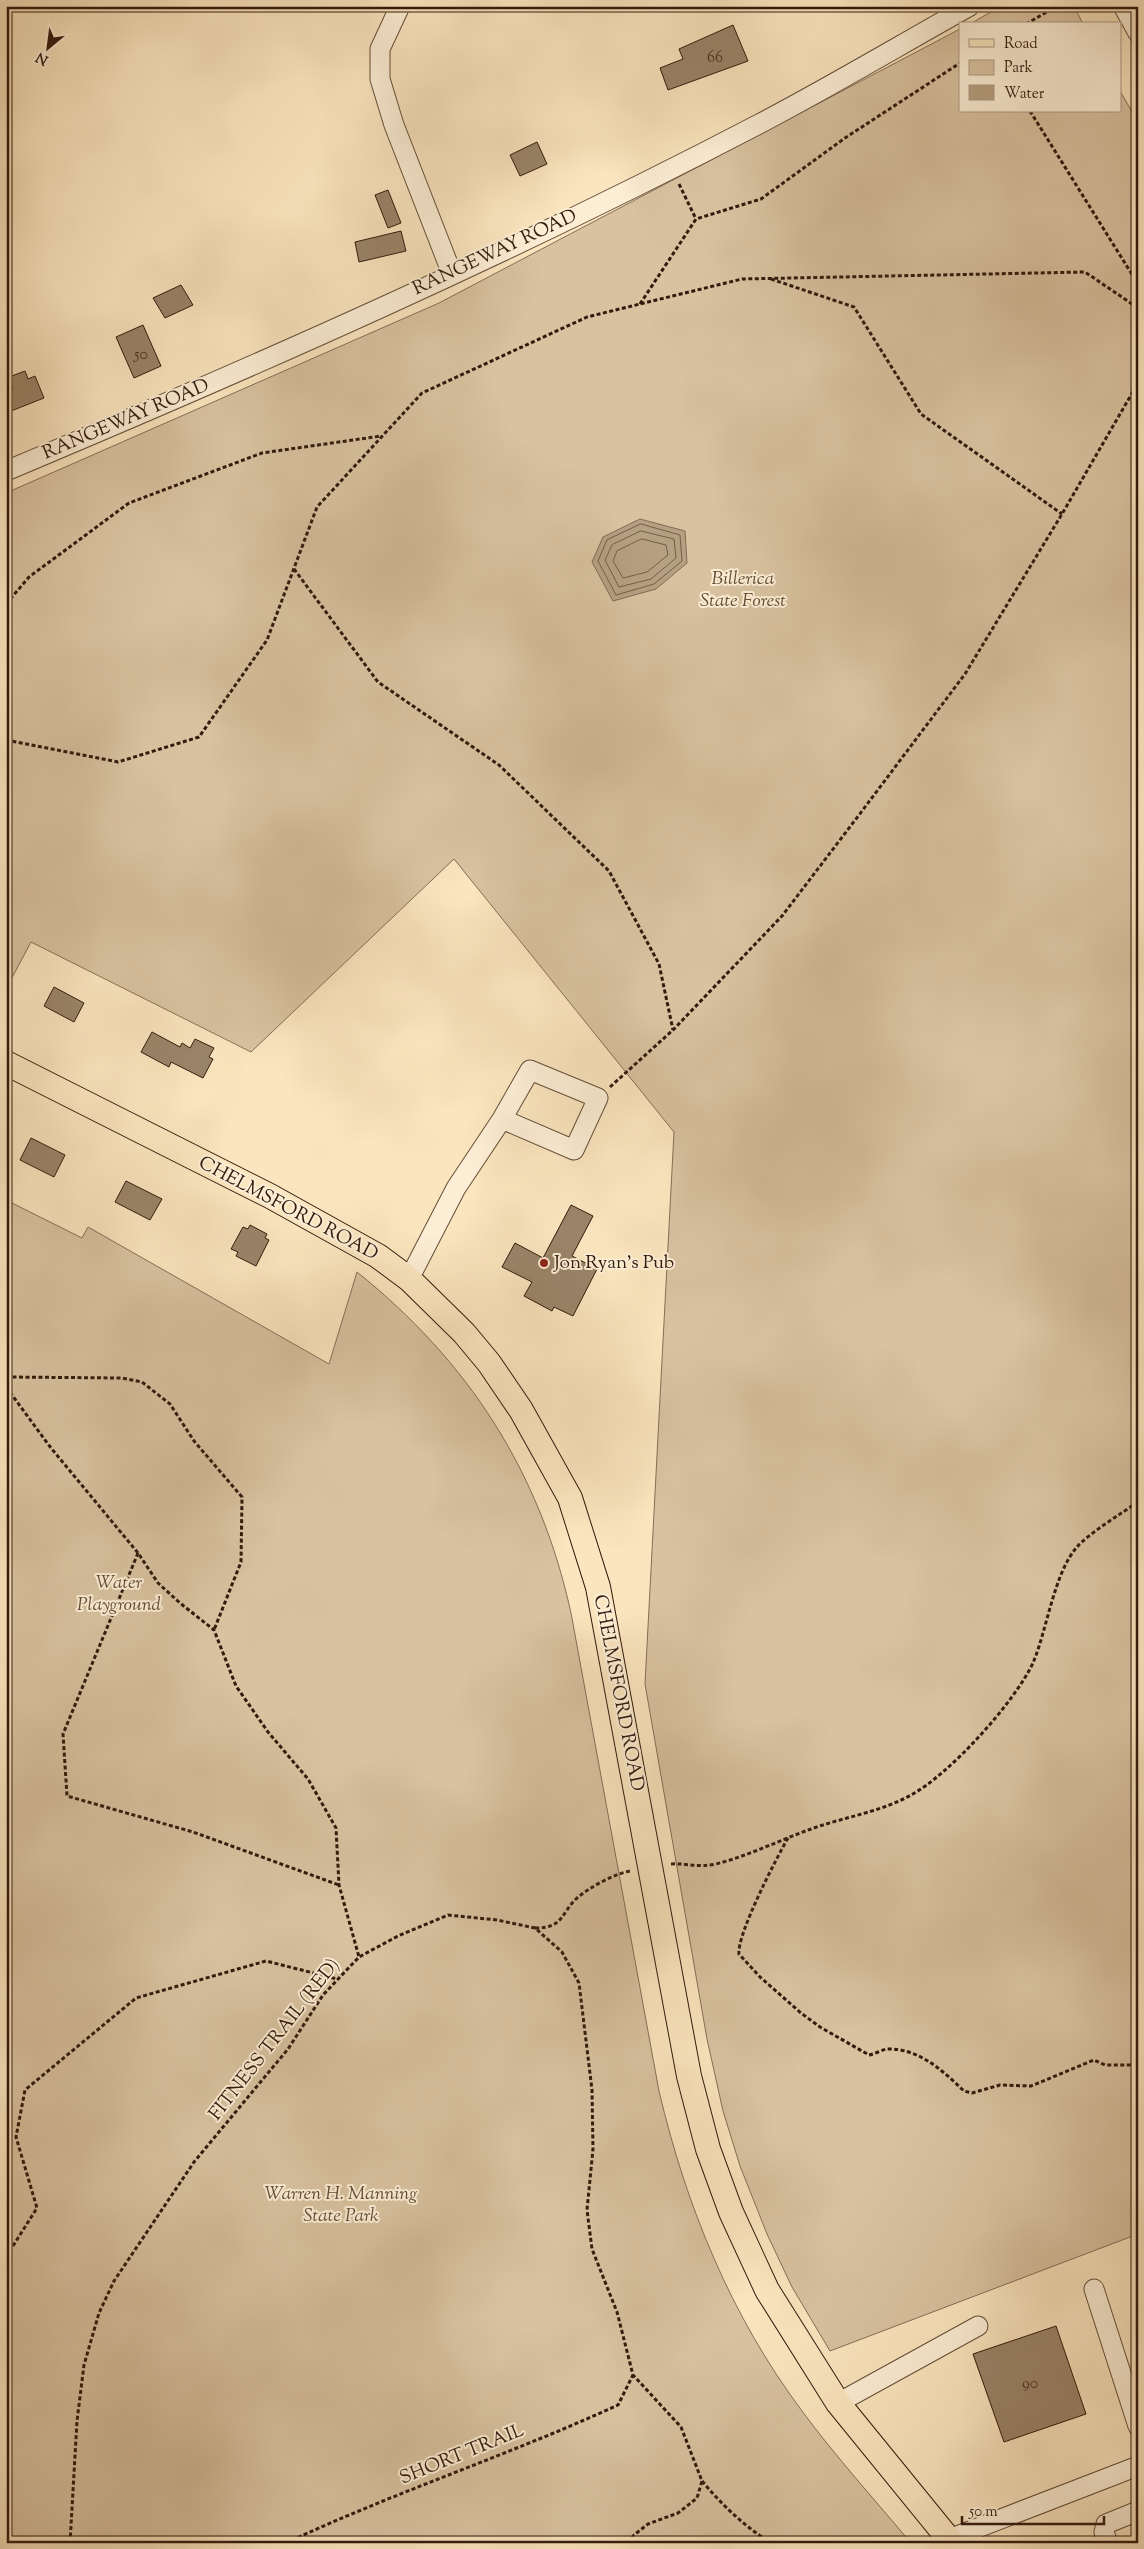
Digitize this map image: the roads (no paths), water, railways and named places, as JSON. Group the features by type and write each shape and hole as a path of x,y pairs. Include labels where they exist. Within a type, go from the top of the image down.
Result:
{"main road":[{"name":"CHELMSFORD ROAD","path":"6,1063 328,1226 378,1256 409,1279 464,1334 489,1363 521,1410 570,1498 598,1587 689,2076 708,2149 731,2212 767,2290 838,2403 950,2541"}],"street":[{"path":"400,6 380,49 380,79 394,125 452,274"},
{"name":"RANGEWAY ROAD","path":"6,472 136,417 452,274 672,168 760,123 970,6"},
{"path":"1123,6 1138,34"},
{"path":"409,1279 456,1188 502,1119 530,1070 598,1098 574,1150 502,1119"},
{"path":"1094,2289 1138,2426"},
{"path":"838,2403 978,2326"},
{"path":"950,2541 1138,2466"},
{"path":"1108,2543 1104,2532 1106,2524 1138,2511"}],"water":[{"path":"640,519 685,531 687,563 656,589 613,601 592,562 603,537"}],"place":[{"name":"Jon Ryan's Pub","path":"544,1263"}],"park label":[{"name":"Billerica State Forest","path":"743,590"},
{"name":"Water Playground","path":"119,1594"},
{"name":"Warren H. Manning State Park","path":"341,2205"}]}
